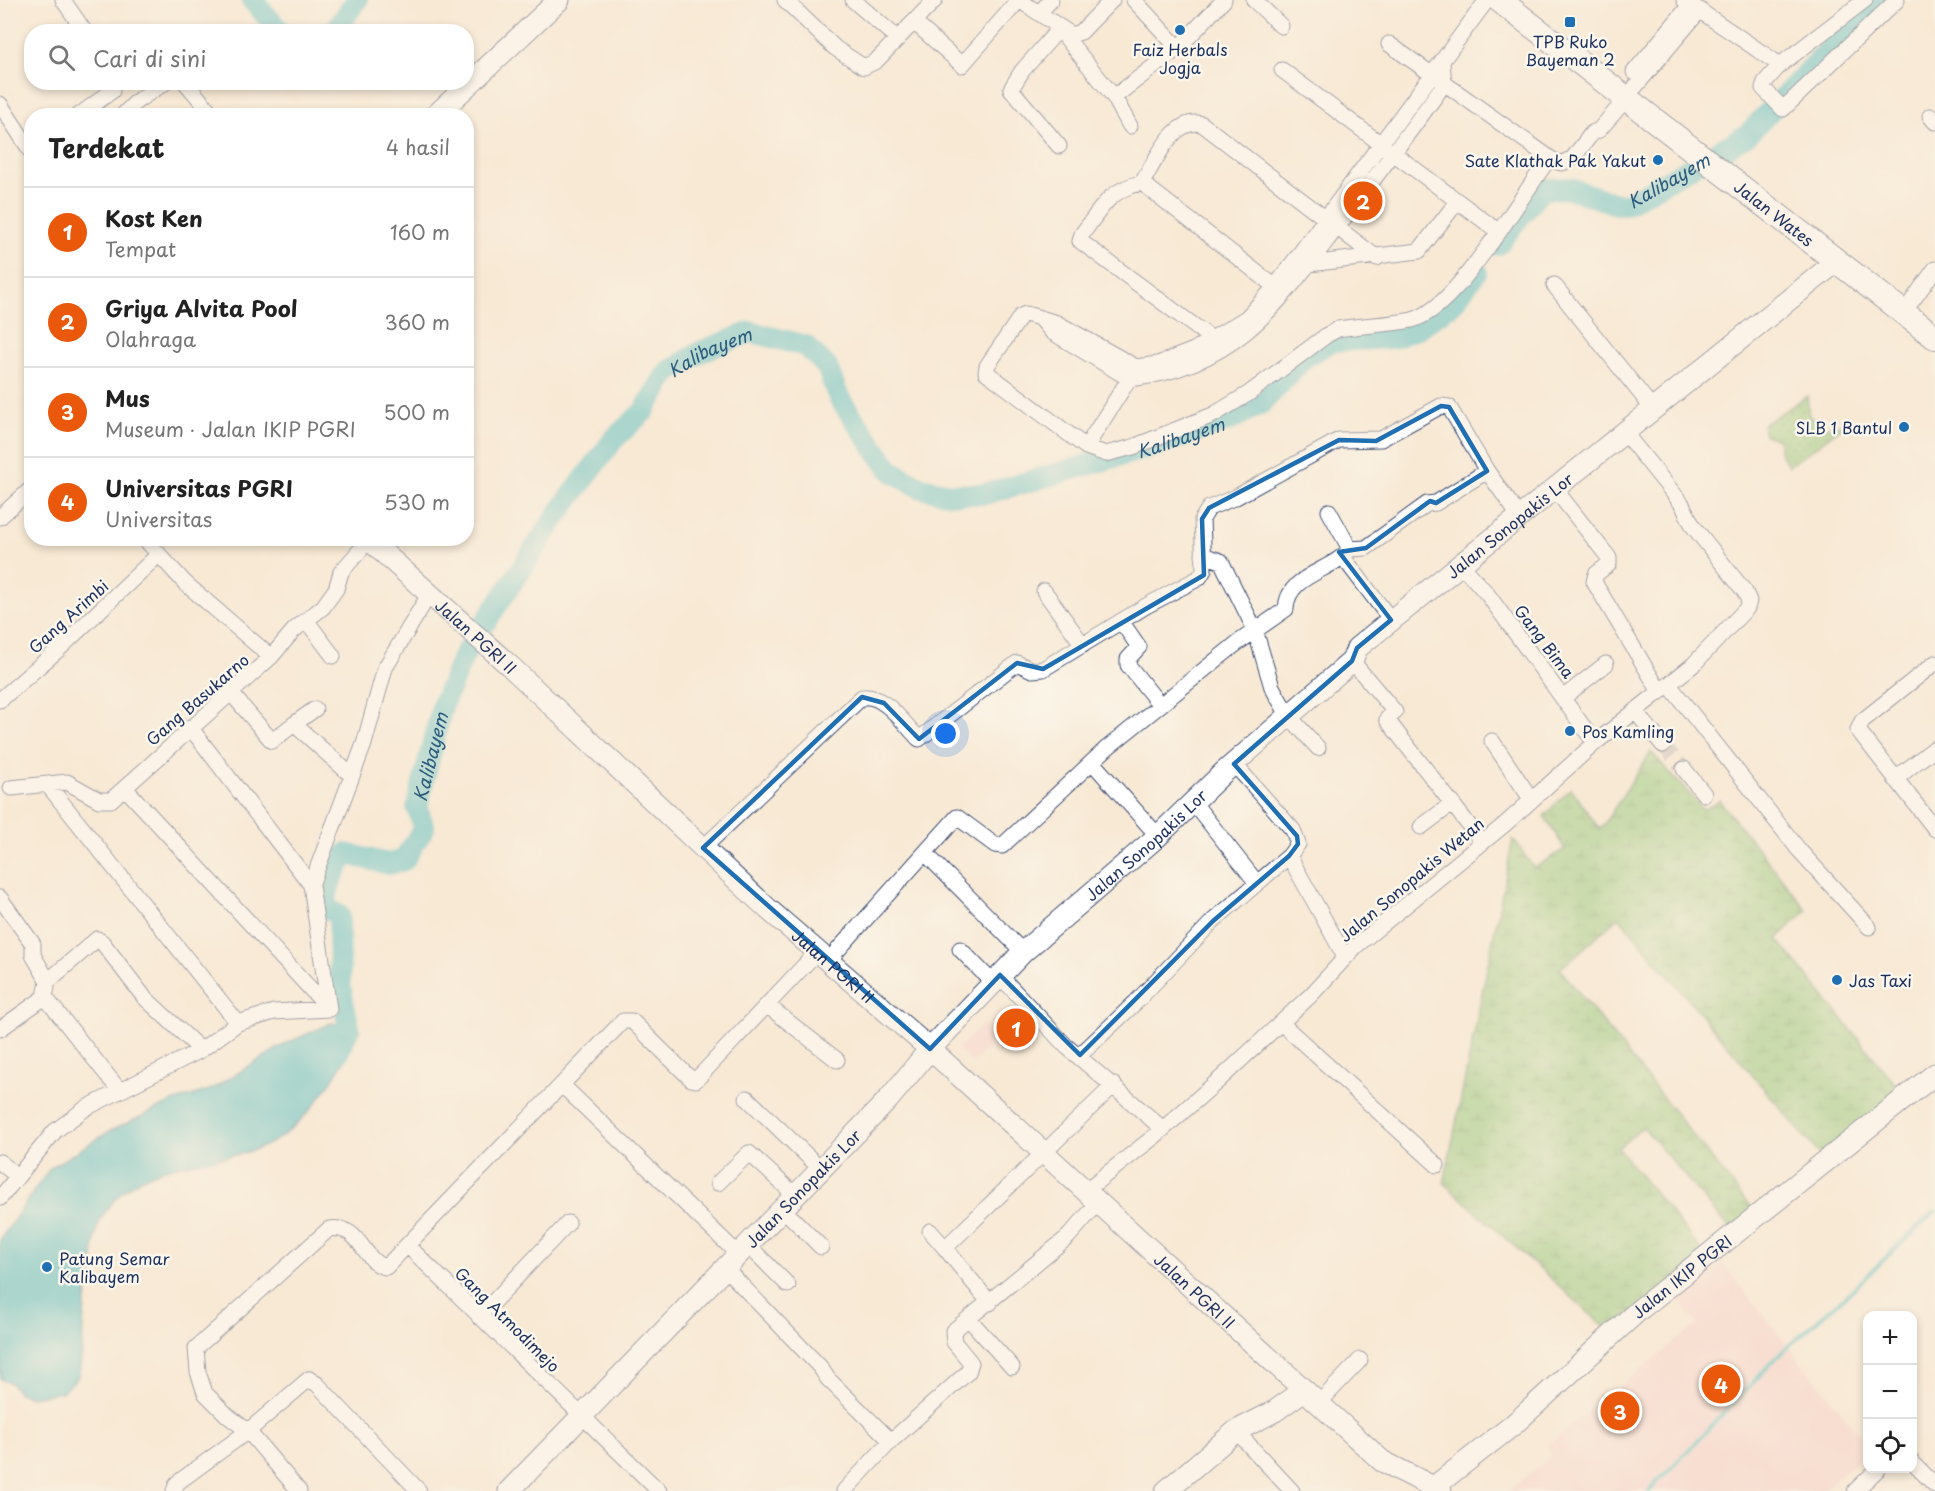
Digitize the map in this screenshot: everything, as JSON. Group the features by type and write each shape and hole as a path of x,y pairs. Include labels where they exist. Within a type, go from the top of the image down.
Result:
{"main road":[{"name":"Jalan Wates","path":"1499,0 1627,89 1739,175 1935,318"},
{"name":"Jalan Wates","path":"1525,0 1627,89"},
{"name":"Jalan Wates","path":"1739,175 1837,261 1935,337"}],"street":[{"path":"63,0 80,24"},
{"path":"474,80 559,0"},
{"path":"785,0 835,48 864,67 871,65 935,0"},
{"path":"853,0 898,39"},
{"path":"915,22 962,65 1019,0 1059,29 1114,97 1130,126"},
{"path":"1039,13 1051,0"},
{"path":"1059,29 1072,35 1081,32 1112,0"},
{"path":"1134,0 1179,48"},
{"path":"1114,97 1179,48 1224,0"},
{"path":"1254,0 1281,26"},
{"path":"1280,291 1438,79 1442,62 1487,0"},
{"path":"1855,3 1780,65 1763,87 1776,104 1783,109 1897,0"},
{"path":"1389,44 1549,158 1562,163 1573,158 1592,134 1599,130 1691,5 1780,65"},
{"path":"1059,29 1022,71 1011,89 1059,146"},
{"path":"1282,70 1499,232"},
{"path":"89,108 112,90"},
{"path":"130,108 154,90"},
{"path":"192,90 207,108"},
{"path":"444,108 463,90"},
{"path":"0,104 24,140"},
{"path":"1216,344 1080,242 1082,234 1115,193 1124,187 1142,183 1181,127 1195,122 1208,128 1377,258"},
{"path":"1133,373 1057,323 1026,314 1021,316 987,366 986,372 1086,447 1106,454 1133,447 1213,415 1248,394 1338,329 1414,320 1433,309 1499,232 1549,158"},
{"path":"1142,183 1280,291"},
{"path":"1309,264 1377,258 1419,251 1457,202"},
{"path":"1086,447 1133,373 1216,344 1309,264 1331,223"},
{"name":"Jalan Sonopakis Lor","path":"509,1491 888,1100 930,1049 1023,952 1158,836 1288,715 1352,661 1357,648 1837,261"},
{"path":"1912,301 1935,269"},
{"path":"1554,285 1653,409"},
{"path":"703,848 862,697 875,697 884,703 919,739 1017,663 1032,670 1040,670 1121,621 1199,578 1204,570 1202,519 1209,508 1236,497 1339,440 1348,438 1376,441 1441,406 1452,410 1487,471 1519,516"},
{"name":"Jalan Sonopakis Wetan","path":"891,1442 971,1367 970,1360 952,1338 953,1331 1068,1237 1092,1197 1163,1129 1281,1023 1345,957 1482,843 1596,743 1665,689 1747,608 1749,601 1745,592 1693,526 1682,504 1624,432"},
{"path":"299,1491 248,1431 228,1416 205,1393 198,1372 196,1348 329,1228 336,1227 349,1232 382,1267 386,1267 626,1019 632,1021 691,1079 696,1080 768,1006 823,957 926,854 957,817 995,845 1002,846 1092,762 1160,705 1255,630 1286,609 1286,598 1297,585 1346,553 1366,548 1427,504 1438,502 1487,471"},
{"path":"1554,488 1609,558 1609,564 1596,574 1594,582 1665,689 1799,849 1869,927"},
{"path":"0,517 24,495"},
{"path":"1329,511 1346,553 1391,620"},
{"path":"150,546 185,583 271,657"},
{"name":"Gang Basukarno","path":"11,788 67,782 106,802 125,788 190,727 271,657 306,620 323,606 336,589 341,572 362,546"},
{"name":"Jalan PGRI II","path":"376,546 430,593 703,848 823,957 930,1049 1382,1461 1438,1488"},
{"path":"1203,555 1221,561 1255,630 1272,687 1288,715 1318,748"},
{"name":"Gang Arimbi","path":"0,700 59,649 157,556"},
{"name":"Gang Bima","path":"1461,564 1488,595 1564,697 1572,714 1596,743"},
{"path":"1044,591 1083,645"},
{"path":"329,1009 311,885 364,744 385,668 430,593"},
{"path":"306,620 333,656"},
{"path":"1121,621 1139,647 1128,659 1128,665 1160,705"},
{"path":"1352,661 1395,712 1387,719 1482,843"},
{"path":"1935,663 1859,724 1858,730 1935,829"},
{"path":"1564,697 1606,664"},
{"path":"231,693 272,741 315,708"},
{"path":"1635,711 1664,745"},
{"path":"294,724 351,775"},
{"path":"190,727 311,885"},
{"path":"1492,741 1532,799"},
{"path":"1895,778 1935,747"},
{"path":"1092,762 1158,836"},
{"path":"1234,764 1293,830 1293,850 1345,957"},
{"path":"1684,769 1704,794"},
{"path":"47,784 238,1023"},
{"path":"125,788 329,1009"},
{"path":"1193,802 1257,883"},
{"path":"1421,827 1453,803"},
{"path":"1080,1055 1136,1002 1213,921 1293,850"},
{"path":"926,854 1023,952"},
{"path":"0,898 33,944 33,955 48,981"},
{"path":"0,1029 45,997 48,981 97,939 102,942 144,997 201,1050"},
{"path":"960,950 997,980 1066,1046 1080,1055 1163,1129"},
{"path":"45,997 119,1090"},
{"path":"768,1006 837,1060"},
{"path":"0,1198 56,1131 86,1108 201,1050 238,1023 274,1012 329,1009"},
{"path":"1281,1023 1437,1165"},
{"name":"Jalan IKIP PGRI","path":"1438,1488 1538,1404 1639,1310 1935,1074"},
{"path":"562,1085 738,1256 828,1379 891,1442 843,1491"},
{"path":"945,1248 1114,1085"},
{"path":"747,1098 821,1169"},
{"path":"718,1183 749,1153 789,1202 820,1247"},
{"path":"0,1162 17,1176"},
{"path":"479,1317 568,1223"},
{"path":"930,1231 990,1303"},
{"name":"Gang Atmodimejo","path":"408,1246 658,1491"},
{"path":"738,1256 788,1285"},
{"path":"969,1319 1012,1367"},
{"path":"1177,1488 1236,1431 1275,1411 1312,1396 1360,1360"},
{"path":"174,1491 175,1485 248,1431 307,1380 311,1380 419,1491"},
{"path":"1236,1431 1292,1491"},
{"path":"1917,1467 1935,1485"},
{"path":"1855,1491 1874,1473"}],"highlighted area":[{"path":"1441,406 1449,407 1487,471 1436,503 1430,501 1366,548 1339,552 1391,620 1357,648 1352,661 1234,764 1297,836 1298,844 1289,856 1213,921 1080,1055 1000,975 930,1049 703,848 862,697 884,703 919,739 1017,663 1043,669 1204,575 1202,519 1209,508 1339,440 1376,441"}],"shaded area":[{"path":"984,1023 998,1036 972,1063 958,1049"},
{"path":"1722,1263 1863,1439 1863,1458 1821,1491 1508,1491 1551,1456 1547,1445 1697,1324 1677,1297"}],"green space":[{"path":"1807,396 1809,416 1826,427 1847,424 1789,466 1781,455 1778,439 1765,435 1762,425"},
{"path":"1651,752 1704,810 1719,800 1807,910 1777,939 1902,1092 1825,1161 1619,917 1560,969 1756,1214 1732,1232 1643,1127 1618,1148 1706,1256 1608,1330 1444,1183 1513,839 1534,868 1565,849 1544,816 1571,788 1600,830"}],"water":[{"path":"331,1023 360,1029 343,1063 320,1098 292,1128 260,1148 156,1172 138,1181 121,1194 105,1212 96,1235 84,1314 82,1354 78,1377 62,1392 31,1397 19,1393 11,1383 0,1379 3,1346 0,1337 0,1240 50,1168 110,1131 172,1102 212,1089 285,1044"}],"waterway":[{"path":"252,0 274,24"},
{"path":"340,24 357,0"},
{"name":"Kalibayem","path":"1497,245 1542,189 1569,188 1616,204 1626,204 1747,135 1877,0"},
{"name":"Kalibayem","path":"338,1053 349,1028 340,987 339,915 325,908 327,893 335,873 346,854 389,864 404,860 424,828 417,807 443,703 465,653 560,511 614,439 644,411 667,373 702,351 751,332 806,346 827,367 839,398 890,470 921,488 951,494 985,494 1151,447 1230,420 1262,403 1304,358 1332,341 1393,338 1417,329 1452,304 1477,271"},
{"path":"1649,1491 1784,1350 1849,1293 1935,1211"}],"tunnel":[{"path":"1663,745 1684,769"}],"place":[{"name":"TPB Ruko Bayeman 2","path":"1570,22"},
{"name":"Faiz Herbals Jogja","path":"1180,30"},
{"name":"Sate Klathak Pak Yakut","path":"1658,160"},
{"name":"Griya Alvita Pool","path":"1363,201"},
{"name":"SLB 1 Bantul","path":"1904,427"},
{"name":"Pos Kamling","path":"1570,731"},
{"name":"Jas Taxi","path":"1837,980"},
{"name":"Kost Ken","path":"1016,1028"},
{"name":"Patung Semar Kalibayem","path":"47,1267"},
{"name":"Universitas PGRI","path":"1721,1384"},
{"name":"Mus","path":"1620,1411"}]}
